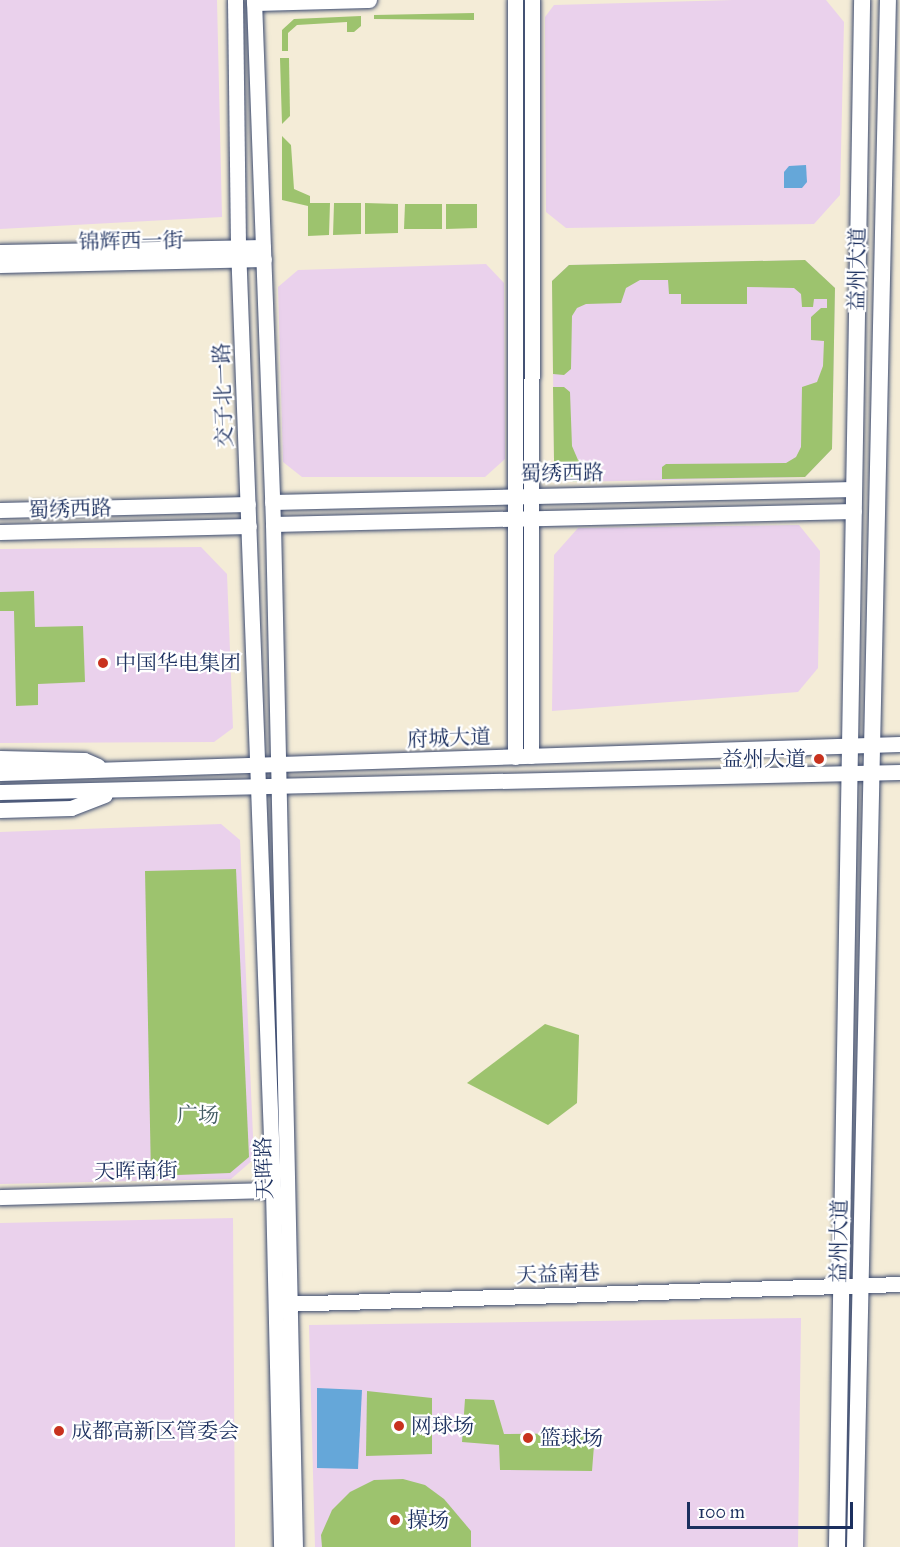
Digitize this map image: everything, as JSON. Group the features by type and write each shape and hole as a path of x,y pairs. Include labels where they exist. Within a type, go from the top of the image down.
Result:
{"main road":[{"name":"益州大道","path":"837,1547 862,0"},
{"name":"益州大道","path":"855,1547 874,772 880,243 888,0"}],"street":[{"name":"交子北一路","path":"235,0 238,253 258,788"},
{"path":"278,788 273,524 254,1 369,0"},
{"path":"515,0 515,757"},
{"path":"531,756 532,0"},
{"name":"锦辉西一街","path":"0,252 263,253"},
{"name":"锦辉西一街","path":"0,265 238,253"},
{"name":"蜀绣西路","path":"272,502 854,489"},
{"name":"蜀绣西路","path":"0,510 248,504"},
{"name":"蜀绣西路","path":"273,524 854,511"},
{"name":"蜀绣西路","path":"0,532 249,526"},
{"name":"府城大道","path":"0,773 900,744"},
{"path":"0,758 84,760 107,769"},
{"path":"0,792 278,788 900,772"},
{"name":"天晖路","path":"258,788 273,1190 283,1304 295,1547"},
{"name":"天晖路","path":"278,788 283,1304 281,1547"},
{"path":"0,810 70,808 116,790"},
{"name":"天晖南街","path":"0,1197 273,1190"},
{"name":"天益南巷","path":"283,1304 900,1284"}],"shaded area":[{"path":"0,0 217,0 222,217 0,229"},
{"path":"826,0 844,22 840,195 814,224 566,228 546,212 545,17 554,5"},
{"path":"805,260 835,288 832,449 805,477 573,482 554,461 552,281 569,265"},
{"path":"486,264 504,283 505,459 485,477 302,477 283,462 278,287 298,270"},
{"path":"799,525 820,551 818,668 798,692 552,711 554,555 578,528"},
{"path":"201,547 227,574 233,728 214,742 0,743 0,549"},
{"path":"221,824 240,840 254,1159 231,1179 0,1184 0,832"},
{"path":"233,1218 235,1547 0,1547 0,1223"},
{"path":"801,1318 798,1547 315,1547 309,1325"}],"green space":[{"path":"474,13 474,20 374,19 374,15"},
{"path":"361,16 361,26 354,32 347,32 347,22 297,25 288,33 288,51 282,51 282,30 294,19"},
{"path":"280,58 289,58 290,116 282,124"},
{"path":"282,136 291,145 294,189 310,196 310,203 330,203 329,235 308,236 308,206 282,200"},
{"path":"334,203 361,203 361,234 333,235"},
{"path":"365,203 398,204 398,233 365,234"},
{"path":"405,204 442,204 442,229 404,229"},
{"path":"446,204 477,204 477,228 446,229"},
{"path":"805,260 835,288 832,449 805,477 662,479 662,467 666,464 786,463 796,457 801,447 802,387 817,382 823,366 824,341 811,340 811,317 821,308 827,308 827,299 814,299 813,307 802,307 801,294 794,288 747,287 747,304 681,304 681,294 669,294 668,280 640,280 626,288 621,303 586,304 577,308 572,316 571,369 564,375 553,374 552,281 569,265"},
{"path":"553,387 564,387 570,392 572,446 578,460 598,466 597,481 573,482 554,461"},
{"path":"34,591 35,627 83,626 85,682 38,684 38,705 16,706 14,611 0,611 0,592"},
{"name":"广场","path":"236,869 249,1157 230,1173 151,1176 145,871"},
{"path":"545,1024 579,1035 577,1103 548,1125 467,1083"},
{"name":"网球场","path":"367,1391 432,1398 432,1454 366,1456"},
{"name":"篮球场","path":"465,1399 494,1400 504,1434 595,1433 592,1471 500,1470 499,1445 462,1442"},
{"name":"操场","path":"403,1479 425,1485 444,1499 471,1531 471,1547 322,1547 321,1535 332,1510 350,1492 374,1480"}],"water":[{"path":"806,165 807,182 802,188 784,188 784,172 789,166"},
{"path":"317,1388 362,1390 358,1469 317,1468"}],"place":[{"name":"中国华电集团","path":"103,663"},
{"name":"益州大道","path":"819,759"},
{"name":"网球场","path":"399,1426"},
{"name":"成都高新区管委会","path":"59,1431"},
{"name":"篮球场","path":"528,1438"},
{"name":"操场","path":"395,1520"}]}
